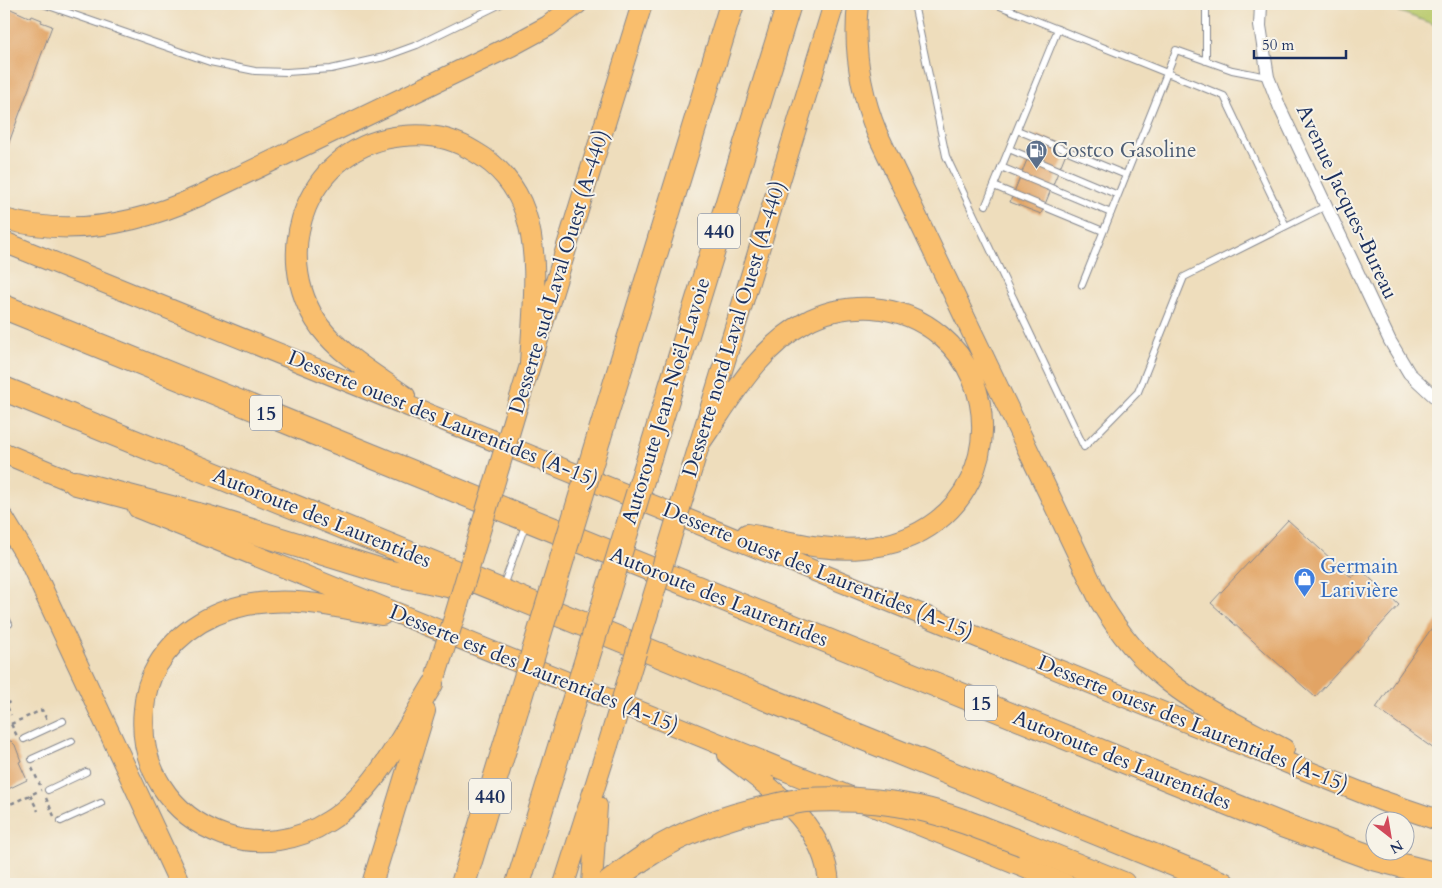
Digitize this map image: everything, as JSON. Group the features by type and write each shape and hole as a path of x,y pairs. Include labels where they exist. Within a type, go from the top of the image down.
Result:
{"highway":[{"name":"440","path":"463,884 732,4"},
{"name":"Autoroute Jean-Noël-Lavoie","path":"518,884 789,4"},
{"name":"Autoroute des Laurentides","path":"4,307 1282,825 1373,858 1438,875"},
{"name":"Autoroute des Laurentides","path":"4,389 500,593"},
{"path":"76,483 206,517 382,571 500,593 523,600 1223,884"},
{"path":"608,884 650,853 704,826 732,816 803,800 841,799 882,802 920,809 971,824 1123,884"}],"main road":[{"path":"4,219 49,228 81,228 128,222 162,212 512,46 548,26 577,4"},
{"name":"Desserte sud Laval Ouest (A-440)","path":"372,884 642,4"},
{"name":"Desserte nord Laval Ouest (A-440)","path":"564,884 600,772 834,4"},
{"path":"858,4 856,29 859,74 866,106 877,133 1083,567 1106,611 1139,654 1158,673 1182,692 1358,790"},
{"path":"430,414 334,343 319,325 298,278 296,251 304,212 310,199 336,164 372,142 396,136 434,136 458,142 492,164 511,185 524,210 532,238 534,275 530,365"},
{"name":"Desserte ouest des Laurentides (A-15)","path":"4,242 1358,790 1438,820"},
{"path":"700,443 756,363 776,342 808,320 830,312 848,309 891,310 914,318 934,331 950,345 964,362 974,382 981,405 982,441 971,479 964,492 946,513 930,526 910,537 875,546 837,549 710,528"},
{"name":"Desserte est des Laurentides (A-15)","path":"4,453 1065,884"},
{"path":"4,519 30,562 180,884"},
{"path":"409,619 301,602 270,602 248,604 226,610 197,624 179,638 167,652 156,667 146,692 143,730 151,768 159,784 171,800 187,815 206,828 233,838 262,842 305,834 342,812 367,787 380,770 434,680"},
{"path":"708,740 782,798 799,815 820,849 828,874 829,884"},
{"path":"592,884 600,772"}],"street":[{"name":"Avenue Jacques-Bureau","path":"1261,4 1260,26 1268,77 1280,108 1390,341 1409,373 1438,400"}],"lane":[{"path":"43,4 210,62 256,71 287,72 330,68 384,56 416,45 501,4"},
{"path":"914,4 946,156 1084,447 1138,392 1184,278 1326,206"},
{"path":"995,4 1224,96 1286,226"},
{"path":"1206,4 1206,61"},
{"path":"986,205 1058,29"},
{"path":"1082,285 1176,50 1232,70 1268,77"},
{"path":"1017,130 1126,175"},
{"path":"1009,149 1118,195"},
{"path":"1001,167 1111,213"},
{"path":"994,186 1103,231"},
{"path":"500,593 528,520"},
{"path":"4,614 9,624"},
{"path":"22,740 63,721"},
{"path":"31,760 72,741"},
{"path":"45,790 86,772"},
{"path":"59,822 101,803"}],"path":[{"path":"4,700 11,714"},
{"path":"6,704 12,701"},
{"path":"4,727 42,710"},
{"path":"11,724 22,740"},
{"path":"31,760 59,822"},
{"path":"4,808 45,790"},
{"path":"30,795 38,811"},
{"path":"4,818 7,826"}],"green space":[{"path":"1378,4 1438,4 1438,26"}],"building":[{"path":"4,6 31,18 32,16 42,20 41,22 52,26 4,156"},
{"path":"1037,135 1068,148 1041,214 1010,202"},
{"path":"1288,520 1352,578 1360,569 1399,605 1315,697 1211,603"},
{"path":"1438,619 1438,743 1434,749 1376,708"},
{"path":"11,741 15,745 21,761 19,762 27,780 4,791 4,742"}],"place":[{"name":"Costco Gasoline","path":"1036,169"},
{"name":"Germain Larivière","path":"1304,597"}]}
